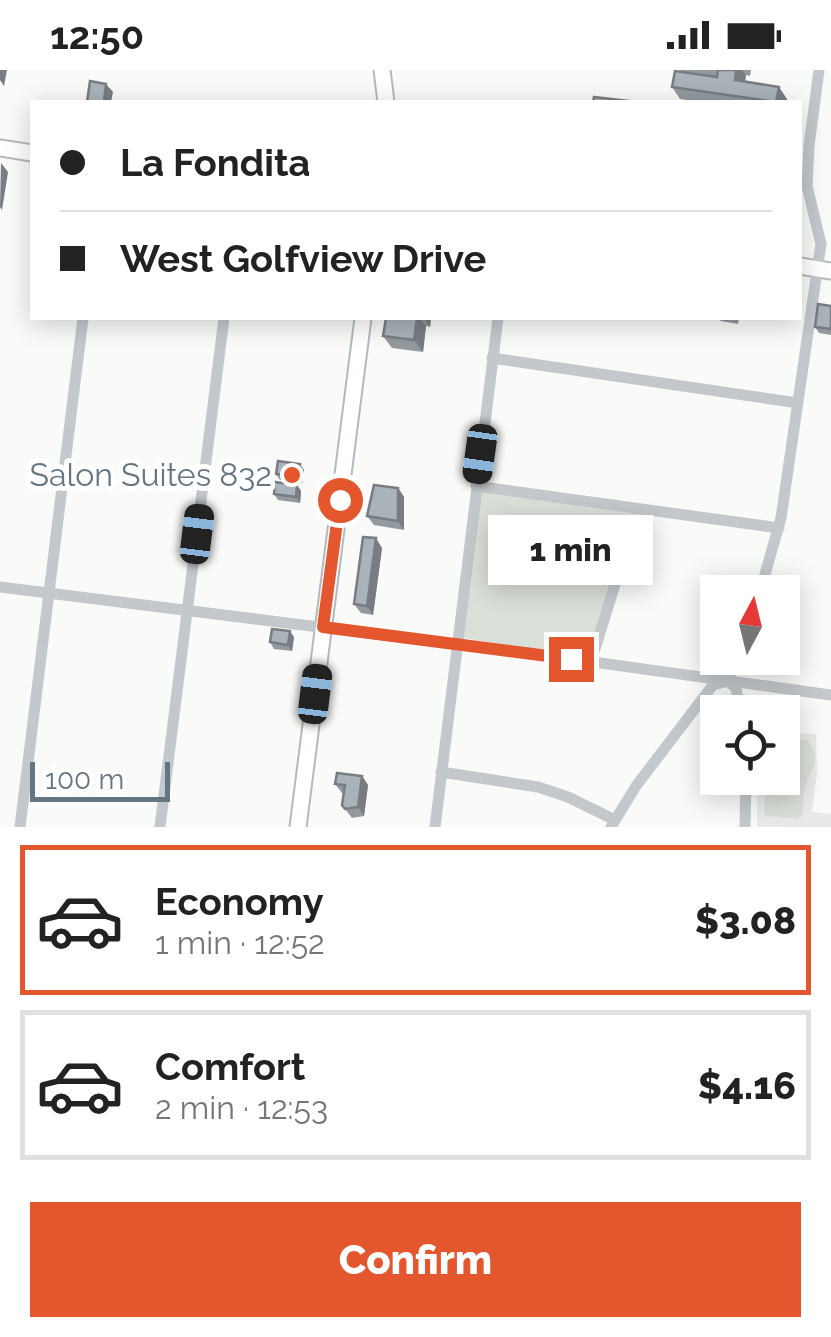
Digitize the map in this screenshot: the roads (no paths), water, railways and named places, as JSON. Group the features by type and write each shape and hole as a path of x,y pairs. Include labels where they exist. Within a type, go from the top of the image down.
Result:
{"main road":[{"path":"382,70 386,100"},
{"path":"0,148 30,153"},
{"path":"298,827 363,320"}],"street":[{"path":"765,575 779,528 824,270 808,186 808,146 819,70"},
{"path":"20,827 82,320"},
{"path":"160,827 224,320"},
{"path":"435,827 498,320"},
{"path":"492,358 798,402"},
{"path":"476,486 779,528"},
{"path":"591,662 620,568 647,511"},
{"path":"0,587 831,695"},
{"path":"728,681 730,675"},
{"path":"442,772 538,787 568,796 614,823 636,786 713,686 728,681"},
{"path":"728,681 738,695"},
{"path":"746,795 746,827"}],"place":[{"name":"Salon Suites 832","path":"292,475"}]}
